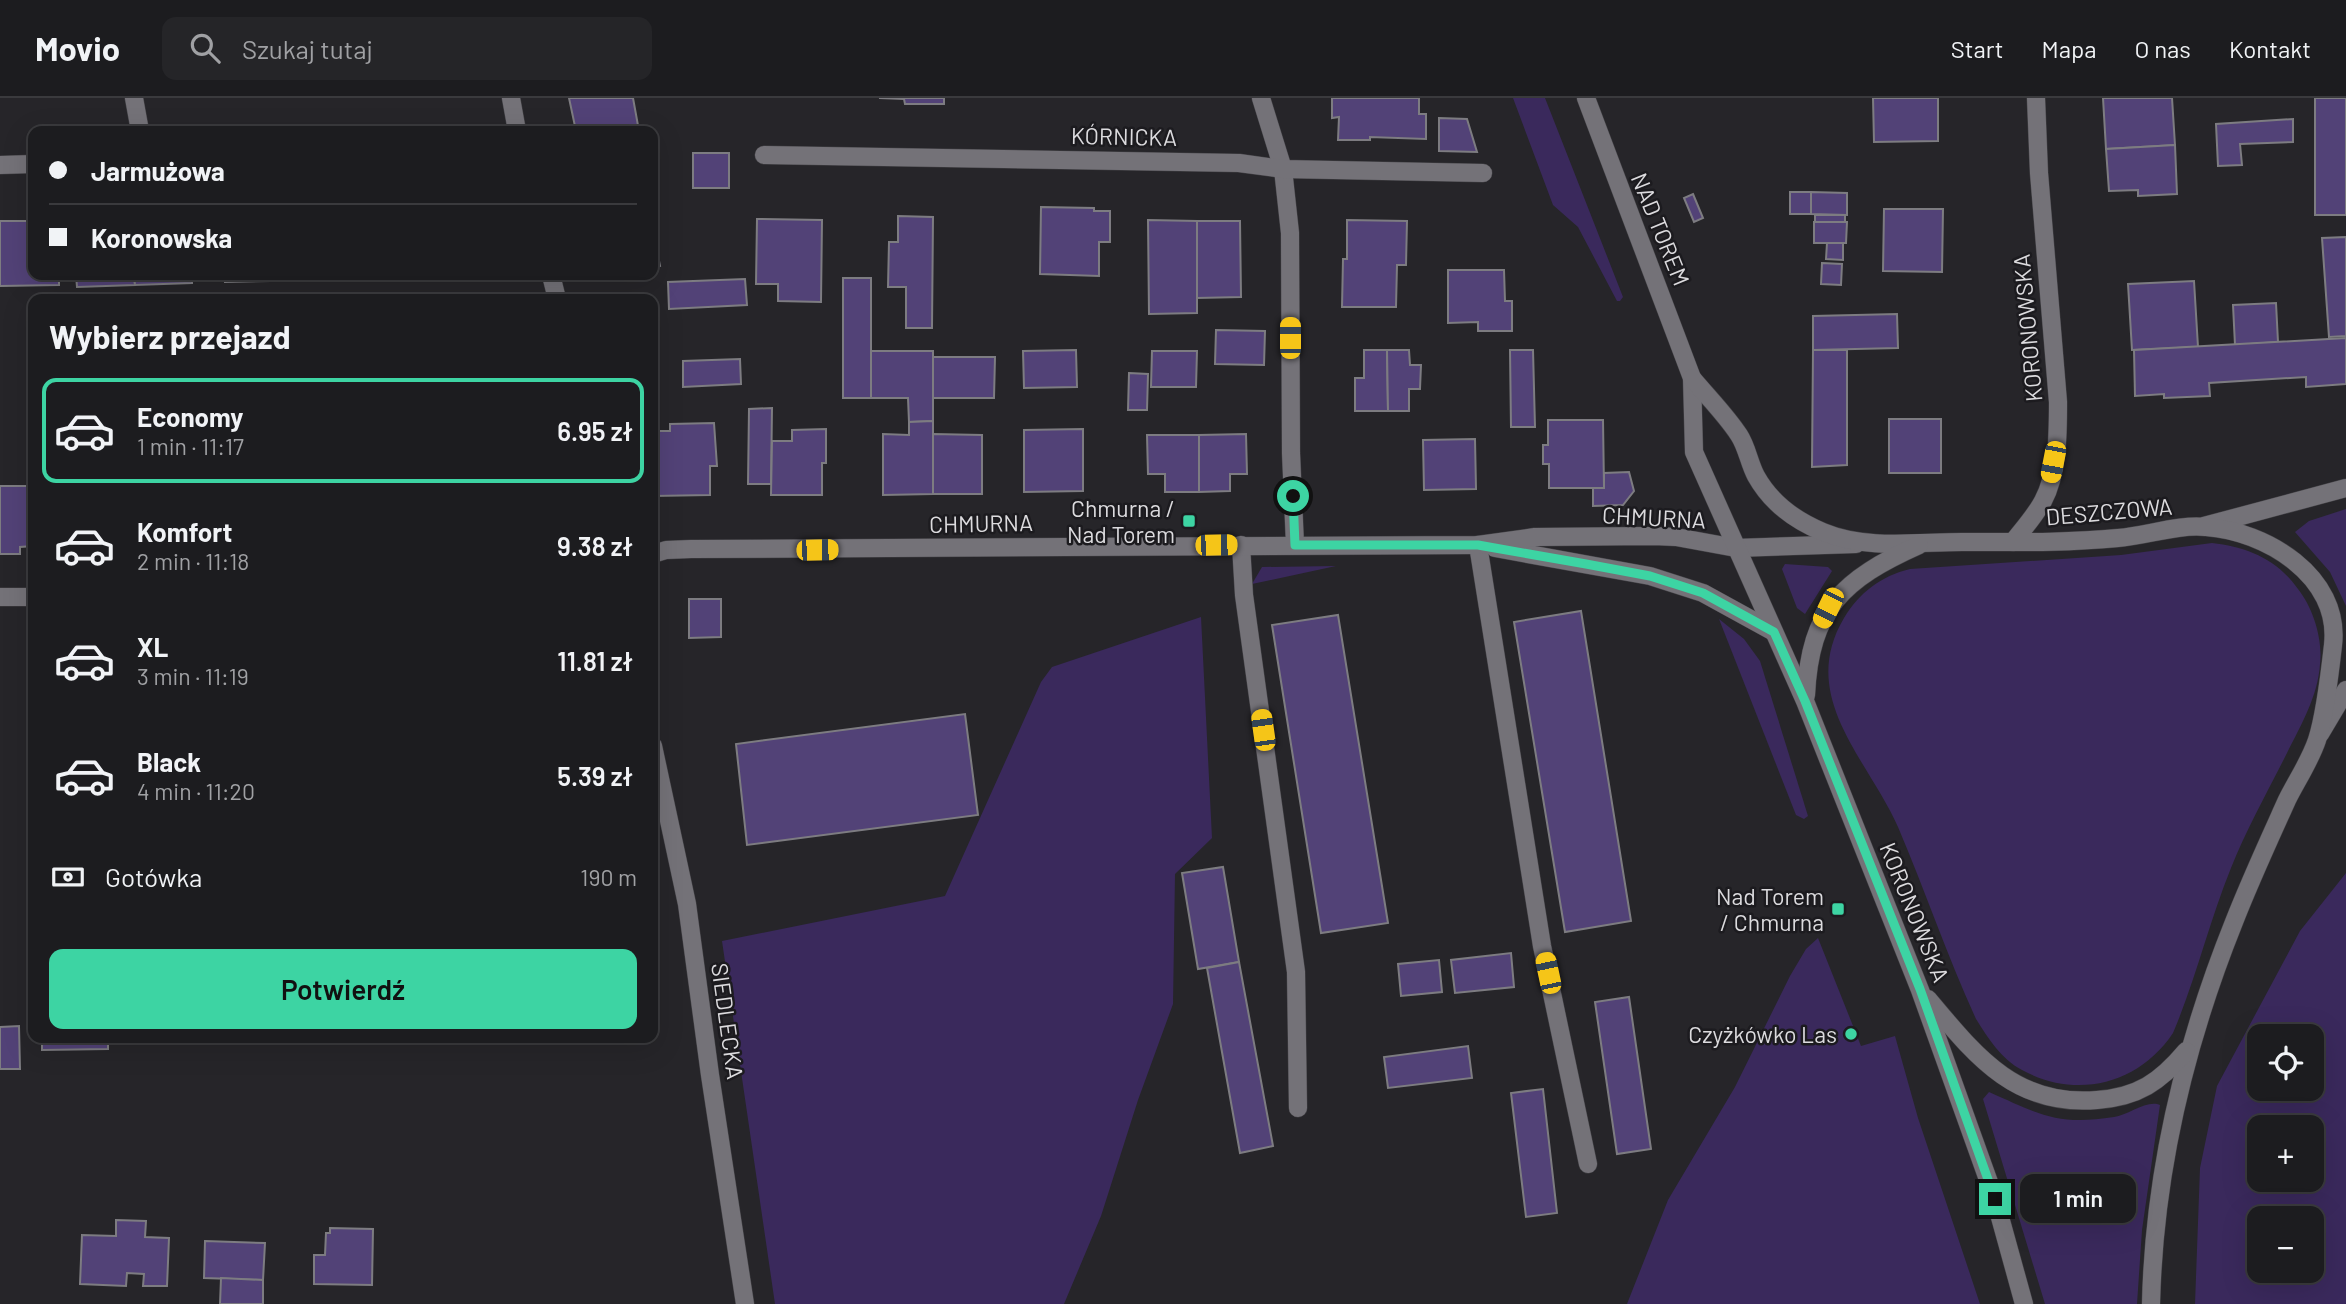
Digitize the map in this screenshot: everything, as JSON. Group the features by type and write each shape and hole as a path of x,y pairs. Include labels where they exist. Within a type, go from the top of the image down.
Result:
{"street":[{"path":"134,98 139,126"},
{"path":"510,98 513,126"},
{"path":"1261,98 1283,169 1290,233 1290,415 1295,545"},
{"name":"NAD TOREM","path":"1586,98 1692,378 1740,437 1756,476 1783,510 1828,534 1870,543"},
{"name":"KORONOWSKA","path":"2013,542 2043,500 2056,447 2058,402 2039,173 2036,98"},
{"name":"KÓRNICKA","path":"764,155 1239,163 1283,169 1483,173"},
{"path":"0,165 28,164"},
{"name":"NAD TOREM","path":"1692,378 1693,452 1736,548"},
{"name":"DESZCZOWA","path":"1870,543 2121,538 2203,526 2346,488"},
{"path":"2203,526 2239,532 2265,541 2300,566 2311,578 2325,602 2332,622 2334,640 2317,740"},
{"name":"CHMURNA","path":"658,552 691,549 1478,545 1535,537 1654,536 1676,537 1736,548 1870,543"},
{"path":"1805,701 1807,662 1814,635 1828,608 1863,576 1889,559 1925,542"},
{"path":"1241,545 1244,595 1296,972 1298,1108"},
{"path":"1478,545 1542,946 1588,1164"},
{"name":"CHMURNA","path":"1478,545 1650,576 1703,593 1774,632"},
{"name":"KORONOWSKA","path":"1736,548 1805,701 1920,989 1995,1199 2024,1304"},
{"path":"0,597 28,597"},
{"path":"2151,1304 2162,1180 2177,1094 2189,1048 2234,921 2317,740 2346,690"},
{"name":"SIEDLECKA","path":"658,769 687,904 710,1075 746,1304"},
{"path":"1920,989 1970,1049 2015,1085 2046,1098 2074,1102 2123,1098 2150,1086 2169,1072 2189,1048"}],"shaded area":[{"path":"1513,98 1545,98 1623,297 1620,301 1617,301 1578,227 1553,205"},
{"path":"2346,509 2346,606 2330,572 2295,532 2309,521"},
{"path":"2212,543 2260,556 2281,570 2298,589 2308,605 2318,634 2321,654 2316,687 2303,721 2231,868 2173,1033 2143,1065 2125,1075 2085,1085 2043,1079 2022,1070 2001,1054 1976,1019 1898,827 1842,727 1828,674 1832,647 1844,618 1864,593 1899,572 1910,569 2121,555"},
{"path":"1785,564 1828,567 1832,571 1805,614 1797,608 1782,569"},
{"path":"1336,566 1252,584 1262,567"},
{"path":"1201,617 1212,838 1175,874 1173,1004 1138,1100 1101,1216 1064,1304 775,1304 722,941 945,896 1041,682 1052,667"},
{"path":"1719,619 1744,639 1760,661 1808,816 1804,819 1796,815"},
{"path":"2346,873 2346,1304 2195,1304 2200,1168 2217,1086 2247,1030 2247,1101 2324,1101 2324,1024 2250,1024 2300,931"},
{"path":"1818,938 1861,1046 1895,1036 1918,1118 1980,1304 1627,1304 1668,1200 1735,1087 1790,976 1806,949"},
{"path":"1989,1092 2035,1112 2063,1119 2114,1117 2150,1104 2160,1105 2142,1230 2137,1304 2045,1304 1983,1099"}],"building":[{"path":"569,98 633,98 638,126 575,126"},
{"path":"879,98 944,98 944,104 905,104 904,99"},
{"path":"1332,98 1419,98 1419,114 1426,114 1426,139 1370,137 1370,140 1338,140 1339,117 1332,118"},
{"path":"1873,98 1938,98 1938,141 1874,142"},
{"path":"2103,98 2172,98 2175,145 2106,149"},
{"path":"2315,98 2346,98 2346,215 2315,215"},
{"path":"1439,118 1467,119 1477,152 1439,151"},
{"path":"2293,119 2293,142 2240,144 2242,165 2218,166 2216,124"},
{"path":"2175,145 2177,194 2138,196 2138,190 2109,191 2106,149"},
{"path":"693,153 729,153 729,188 693,188"},
{"path":"1790,192 1811,192 1811,214 1790,214"},
{"path":"1811,192 1847,193 1847,215 1811,214"},
{"path":"1693,194 1703,218 1694,222 1684,198"},
{"path":"1041,207 1110,211 1110,242 1099,242 1099,276 1040,274"},
{"path":"1884,209 1943,209 1942,272 1883,271"},
{"path":"1815,215 1845,215 1845,223 1815,222"},
{"path":"898,216 933,217 932,328 906,328 906,287 888,287 889,242 898,242"},
{"path":"757,219 822,220 821,302 778,301 778,284 756,284"},
{"path":"1148,220 1197,221 1197,313 1149,314"},
{"path":"1347,220 1407,221 1406,265 1397,265 1396,307 1342,307 1343,259 1347,259"},
{"path":"0,221 28,221 28,280 59,280 59,285 0,286"},
{"path":"1197,221 1240,221 1241,297 1197,298"},
{"path":"1814,222 1847,222 1846,243 1814,243"},
{"path":"2346,237 2346,336 2329,337 2322,238"},
{"path":"1827,243 1843,243 1843,260 1826,259"},
{"path":"1822,263 1842,264 1841,285 1821,284"},
{"path":"1448,270 1504,270 1505,301 1512,301 1512,331 1478,331 1478,322 1448,323"},
{"path":"843,278 871,278 871,398 843,398"},
{"path":"745,279 747,305 669,309 668,282"},
{"path":"76,280 134,280 135,285 77,287"},
{"path":"134,280 192,280 192,283 135,285"},
{"path":"225,280 270,280 270,281"},
{"path":"2194,281 2198,347 2132,350 2128,284"},
{"path":"2276,303 2278,342 2235,345 2233,305"},
{"path":"1897,314 1898,348 1813,350 1813,316"},
{"path":"1216,330 1265,331 1264,365 1215,364"},
{"path":"2346,338 2346,384 2306,387 2306,377 2209,383 2210,396 2135,396 2134,350"},
{"path":"1076,350 1077,387 1024,388 1023,351"},
{"path":"1364,350 1387,350 1388,411 1355,411 1355,378 1364,378"},
{"path":"1387,350 1409,350 1410,365 1421,365 1420,389 1409,389 1409,411 1388,411"},
{"path":"1510,350 1533,350 1535,427 1511,427"},
{"path":"1813,350 1847,350 1847,465 1812,467"},
{"path":"871,351 933,351 933,421 909,422 908,398 871,398"},
{"path":"1152,351 1197,351 1196,387 1151,387"},
{"path":"933,357 995,357 994,398 933,398"},
{"path":"740,359 741,384 683,387 683,361"},
{"path":"1129,373 1148,374 1147,410 1128,410"},
{"path":"772,408 771,484 748,484 749,409"},
{"path":"1889,419 1941,419 1941,473 1889,473"},
{"path":"1548,420 1603,420 1604,488 1549,488 1549,464 1543,464 1543,445 1548,445"},
{"path":"933,421 933,494 883,495 883,434 909,435 909,422"},
{"path":"714,423 717,466 710,466 710,495 658,496 658,431 670,431 670,424"},
{"path":"826,429 822,495 771,495 772,441 792,441 792,430"},
{"path":"1083,429 1083,491 1024,492 1024,430"},
{"path":"933,434 982,435 982,494 933,494"},
{"path":"1246,434 1247,474 1230,474 1230,491 1199,492 1199,435"},
{"path":"1147,435 1199,435 1199,492 1165,492 1165,474 1148,474"},
{"path":"1475,439 1476,489 1424,490 1423,440"},
{"path":"1629,472 1634,491 1623,505 1593,506 1593,488 1604,488 1604,473"},
{"path":"0,486 28,486 28,546 20,547 20,554 0,554"},
{"path":"689,599 721,599 721,637 689,638"},
{"path":"1581,611 1631,921 1565,932 1514,622"},
{"path":"1338,615 1388,923 1321,933 1272,625"},
{"path":"965,714 978,815 747,845 736,744"},
{"path":"1223,867 1239,962 1198,969 1182,873"},
{"path":"1511,953 1514,987 1455,993 1451,960"},
{"path":"1439,960 1442,992 1401,996 1398,964"},
{"path":"1239,962 1273,1146 1240,1153 1207,968"},
{"path":"1629,997 1651,1149 1617,1154 1595,1002"},
{"path":"19,1026 20,1069 0,1069 0,1027"},
{"path":"42,1043 108,1043 108,1049 42,1050"},
{"path":"1468,1046 1472,1078 1388,1088 1384,1057"},
{"path":"1543,1089 1557,1213 1526,1217 1511,1093"},
{"path":"116,1220 146,1221 145,1237 169,1238 167,1286 143,1286 144,1274 127,1273 126,1286 80,1284 82,1235 116,1236"},
{"path":"330,1228 373,1229 372,1285 314,1284 314,1255 325,1255 326,1233 330,1233"},
{"path":"205,1241 265,1243 263,1280 204,1278"},
{"path":"221,1278 263,1280 263,1304 220,1304"}],"place":[{"name":"Chmurna / Nad Torem","path":"1189,521"},
{"name":"Nad Torem / Chmurna","path":"1838,909"},
{"name":"Czyżkówko Las","path":"1851,1034"}],"route":[{"path":"1293,496 1295,545 1478,545 1586,564 1650,576 1703,593 1774,632 1805,701 1920,989 1995,1199"}]}
